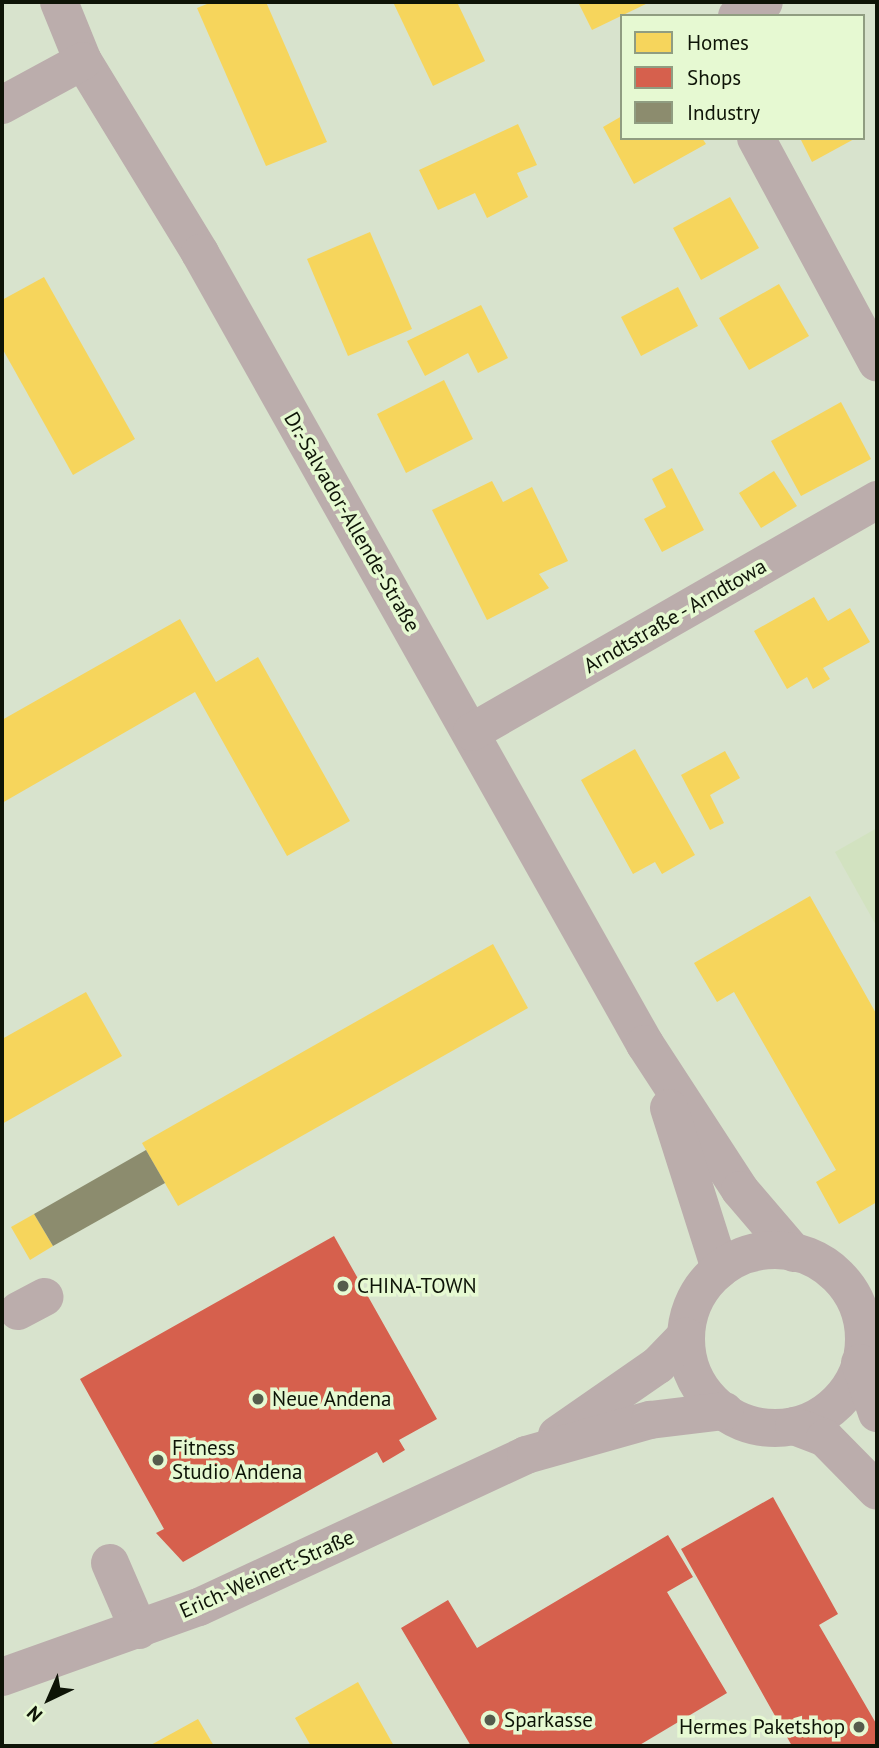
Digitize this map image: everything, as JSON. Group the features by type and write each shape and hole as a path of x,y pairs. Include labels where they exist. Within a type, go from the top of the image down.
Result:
{"street":[{"name":"Dr.-Salvador-Allende-Straße","path":"60,2 83,61 472,732 645,1044 740,1190 794,1253"},
{"path":"741,14 764,2"},
{"path":"2,105 83,61"},
{"path":"757,140 877,363"},
{"name":"Arndtstraße - Arndtowa","path":"472,732 877,500"},
{"name":"Dr.-Salvador-Allende-Straße","path":"645,1044 707,1212 720,1269"},
{"name":"Dr.-Salvador-Allende-Straße","path":"877,1413 860,1363 866,1291 794,1253 755,1251 720,1269 694,1302 687,1336 698,1383 724,1411 766,1428 794,1426 825,1438 877,1490"},
{"name":"Erich-Weinert-Straße","path":"526,1455 658,1365 687,1336"},
{"name":"Dr.-Salvador-Allende-Straße","path":"794,1426 842,1398 860,1363"},
{"name":"Erich-Weinert-Straße","path":"2,1677 139,1630 526,1455 650,1420 724,1411"},
{"path":"110,1563 139,1630"}],"shaded area":[{"path":"877,828 877,927 835,852"}],"building: Homes":[{"path":"212,2 266,2 327,142 266,166 197,8"},
{"path":"393,2 457,2 485,61 433,86"},
{"path":"578,2 650,2 620,14 620,16 592,30"},
{"path":"620,117 620,140 703,140 706,144 634,184 603,127"},
{"path":"518,124 537,165 517,173 528,197 487,218 475,193 438,210 419,170"},
{"path":"801,140 852,140 812,162"},
{"path":"730,197 759,248 701,280 673,228"},
{"path":"370,232 412,329 348,356 307,259"},
{"path":"44,277 135,439 73,475 2,348 2,300"},
{"path":"779,284 809,336 749,370 719,318"},
{"path":"678,287 698,326 641,356 621,317"},
{"path":"481,305 508,358 478,373 468,353 425,376 407,341"},
{"path":"444,380 473,439 406,473 377,414"},
{"path":"841,402 871,459 801,496 771,441"},
{"path":"672,468 704,530 662,552 644,519 666,507 652,479"},
{"path":"774,471 797,506 761,528 739,493"},
{"path":"492,481 503,502 532,487 568,561 539,574 549,588 487,620 432,510"},
{"path":"814,597 828,621 850,608 870,642 823,668 830,679 813,689 807,677 787,689 754,631"},
{"path":"180,619 216,682 258,657 350,821 287,856 195,692 2,803 2,720"},
{"path":"635,749 695,855 662,874 655,862 633,874 581,780"},
{"path":"725,751 740,778 710,795 724,823 710,830 681,775"},
{"path":"810,896 877,1015 877,1202 839,1224 816,1182 836,1170 734,992 717,1002 694,963"},
{"path":"493,944 528,1008 178,1206 142,1143"},
{"path":"86,992 122,1056 2,1124 2,1039"},
{"path":"34,1214 53,1246 30,1260 11,1227"},
{"path":"358,1682 394,1746 311,1746 295,1718"},
{"path":"198,1719 214,1746 149,1746"}],"building: Shops":[{"name":"Neue Andena","path":"334,1236 437,1419 399,1440 405,1450 383,1463 377,1452 183,1562 156,1533 164,1529 80,1379"},
{"path":"773,1497 838,1614 819,1625 877,1725 877,1746 792,1746 681,1549"},
{"path":"668,1535 693,1577 667,1592 727,1693 638,1746 471,1746 401,1628 448,1600 477,1648"}],"building: Industry":[{"path":"146,1150 165,1183 53,1246 34,1214"}],"place":[{"name":"CHINA-TOWN","path":"343,1286"},
{"name":"Neue Andena","path":"258,1399"},
{"name":"Fitness Studio Andena","path":"158,1460"},
{"name":"Sparkasse","path":"490,1720"},
{"name":"Hermes Paketshop","path":"859,1727"}]}
